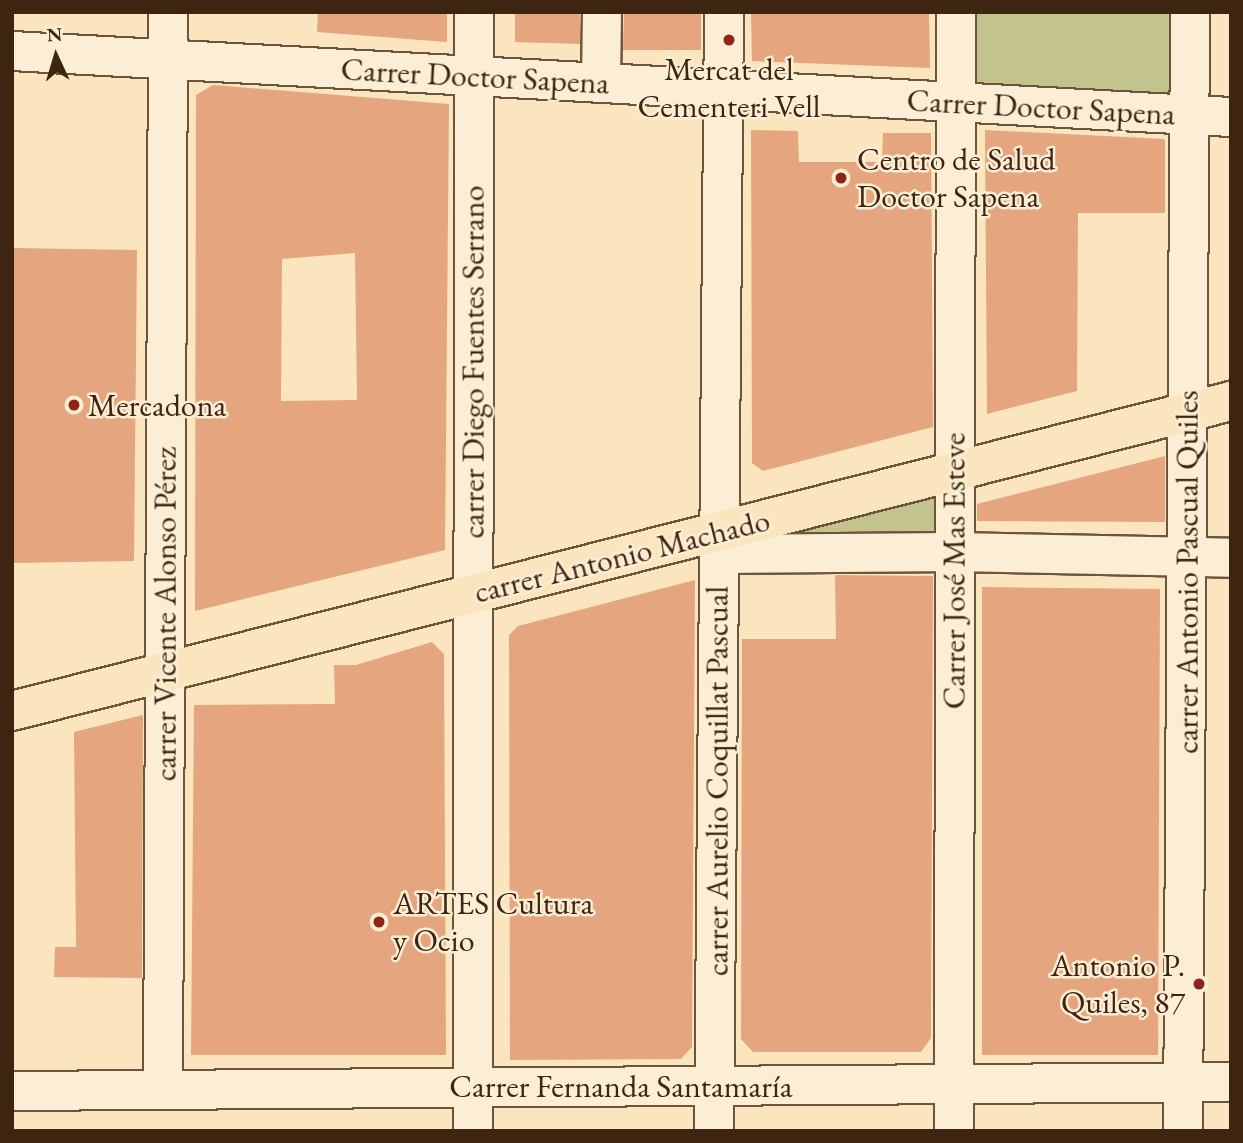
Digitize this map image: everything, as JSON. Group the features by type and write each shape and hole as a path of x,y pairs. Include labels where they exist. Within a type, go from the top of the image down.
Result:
{"main road":[{"name":"carrer Antonio Machado","path":"12,711 473,594 719,543 805,510 1231,401"}],"street":[{"name":"carrer Vicente Alonso Pérez","path":"163,1089 168,12"},
{"name":"carrer Diego Fuentes Serrano","path":"473,1131 474,12"},
{"path":"601,12 601,83"},
{"name":"carrer Aurelio Coquillat Pascual","path":"714,1131 724,12"},
{"name":"Carrer José Mas Esteve","path":"954,1131 956,12"},
{"name":"carrer Antonio Pascual Quiles","path":"1183,1131 1190,12"},
{"name":"Carrer Doctor Sapena","path":"12,51 1231,117"},
{"path":"719,543 954,552 1231,558"},
{"name":"Carrer Fernanda Santamaría","path":"12,1091 1231,1082"}],"green space":[{"path":"956,12 1190,12 1189,115 956,102"},
{"path":"948,479 949,546 733,543"}],"building":[{"path":"318,12 447,12 447,42 317,32"},
{"path":"515,12 580,12 580,44 515,42"},
{"path":"624,12 701,12 701,50 623,50"},
{"path":"751,12 929,12 930,68 752,61"},
{"path":"213,85 449,104 445,550 195,611 196,95","holes":["355,253 357,400 281,401 282,259"]},
{"path":"751,130 798,131 799,162 882,162 883,133 931,133 933,427 763,471 752,463"},
{"path":"985,130 1165,139 1165,213 1078,213 1077,391 987,414"},
{"name":"Mercadona","path":"12,248 137,250 134,561 12,563"},
{"path":"1165,456 1165,522 977,521 977,504"},
{"path":"835,575 933,576 931,1038 921,1052 753,1052 741,1039 742,639 836,639"},
{"path":"695,580 692,1047 681,1059 510,1060 509,635 518,626"},
{"path":"982,587 1160,589 1158,1055 982,1055"},
{"path":"432,642 444,654 446,1055 191,1055 194,705 335,704 334,665 356,665"},
{"path":"143,715 142,978 54,977 55,947 76,947 74,732"}],"place":[{"name":"Mercat del Cementeri Vell","path":"729,40"},
{"name":"Centro de Salud Doctor Sapena","path":"841,178"},
{"name":"Mercadona","path":"74,405"},
{"name":"ARTES Cultura y Ocio","path":"379,922"},
{"name":"Antonio P. Quiles, 87","path":"1199,984"}]}
